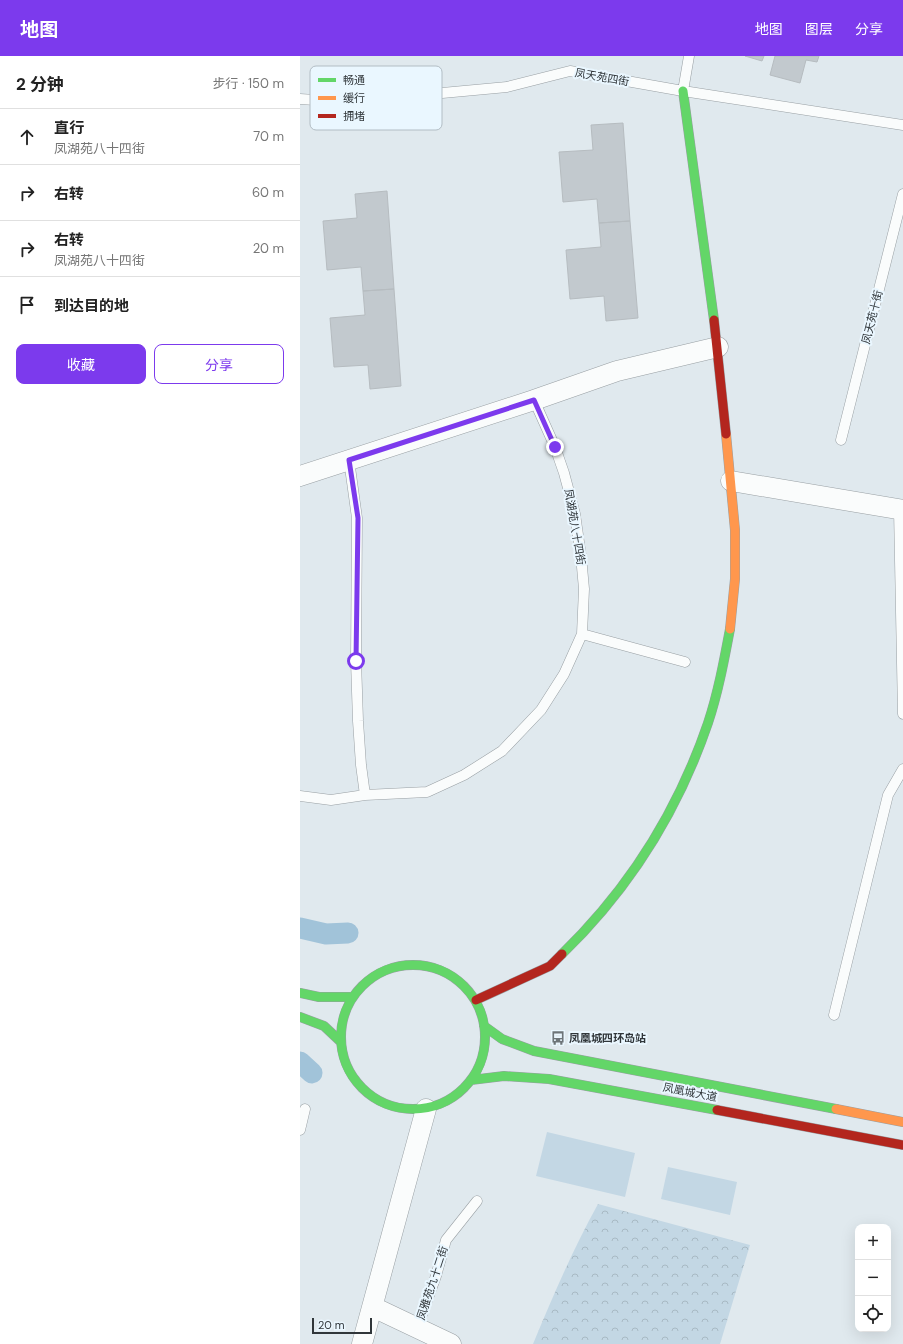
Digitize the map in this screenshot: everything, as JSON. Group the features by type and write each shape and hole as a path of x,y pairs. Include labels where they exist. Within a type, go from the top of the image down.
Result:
{"main road":[{"path":"476,1000 550,966 585,932 616,895 645,855 670,813 708,723 721,676 730,627 735,572 735,530 718,347 683,91"},
{"path":"415,963 439,968 460,981 476,1000 482,1012 486,1040 484,1054 479,1068 471,1080 459,1093 444,1103 426,1109 402,1109 379,1102 360,1087 346,1066 342,1042 342,1026 346,1011 353,997 370,978 380,972 391,967 415,963"},
{"path":"300,994 319,998 353,997"},
{"path":"300,1017 324,1026 342,1042"},
{"name":"凤凰城大道","path":"484,1026 495,1035 509,1043 534,1051 903,1122"},
{"name":"凤凰城大道","path":"471,1080 488,1076 511,1076 560,1080 903,1145"}],"street":[{"path":"300,476 534,400 617,371 718,347"},
{"path":"731,481 901,510"},
{"path":"362,1344 426,1109"},
{"path":"373,1307 451,1344"}],"lane":[{"path":"683,91 689,56"},
{"name":"凤天苑四街","path":"442,93 507,87 570,71 683,91 903,125"},
{"name":"凤天苑四街","path":"300,99 310,100"},
{"name":"凤天苑十街","path":"841,440 903,194"},
{"name":"凤湖苑八十四街","path":"300,796 331,800 365,794 427,792 464,775 502,751 541,710 564,674 582,634 584,589 582,556 564,473 555,447 534,400"},
{"path":"349,460 358,518 356,661 358,721 361,765 365,794"},
{"path":"901,510 903,714"},
{"path":"582,634 684,662"},
{"path":"834,1015 888,795 903,769"},
{"path":"300,1130 305,1109"},
{"name":"凤雅苑九十二街","path":"417,1328 436,1276 446,1240 477,1201"}],"green space":[{"path":"547,1132 635,1153 625,1197 536,1176"},
{"path":"668,1167 737,1182 730,1215 661,1199"},
{"path":"598,1204 750,1245 720,1344 533,1344 572,1255"}],"building":[{"path":"745,56 764,56 762,61"},
{"path":"775,56 819,56 817,62 806,60 800,83 770,75"},
{"path":"623,123 630,221 599,223 597,199 563,202 559,152 593,150 591,125"},
{"path":"387,191 394,289 363,291 361,267 327,270 323,221 357,218 355,194"},
{"path":"630,221 638,318 606,321 604,296 570,299 566,250 601,247 599,223"},
{"path":"394,289 401,386 370,389 368,365 334,367 330,318 365,315 363,291"}],"waterway":[{"path":"300,928 326,934 348,933"},
{"path":"300,1062 312,1073"}],"traffic: fast":[{"path":"683,91 714,320"},
{"path":"562,954 586,929 629,876 666,818 696,756 712,712 730,629"},
{"path":"406,965 420,965 447,973 459,981 469,991 480,1009 484,1023 485,1037 484,1051 480,1065 469,1083 459,1093 441,1104 420,1109 406,1109 379,1101 367,1093 357,1083 346,1065 341,1044 341,1030 349,1003 357,991 367,981 385,970 406,965"},
{"path":"300,993 319,997 353,997"},
{"path":"300,1017 324,1026 341,1042"},
{"path":"484,1026 502,1039 534,1051 836,1109"},
{"path":"471,1080 504,1076 549,1079 717,1110"}],"traffic: slow":[{"path":"726,434 735,530 735,579 730,629"},
{"path":"836,1109 903,1122"}],"traffic: jam":[{"path":"714,320 726,434"},
{"path":"476,1000 550,966 562,954"},
{"path":"717,1110 903,1145"}],"place":[{"name":"凤凰城四环岛站","path":"558,1038"}],"route":[{"path":"356,661 358,518 349,460 534,400 555,447"}]}
